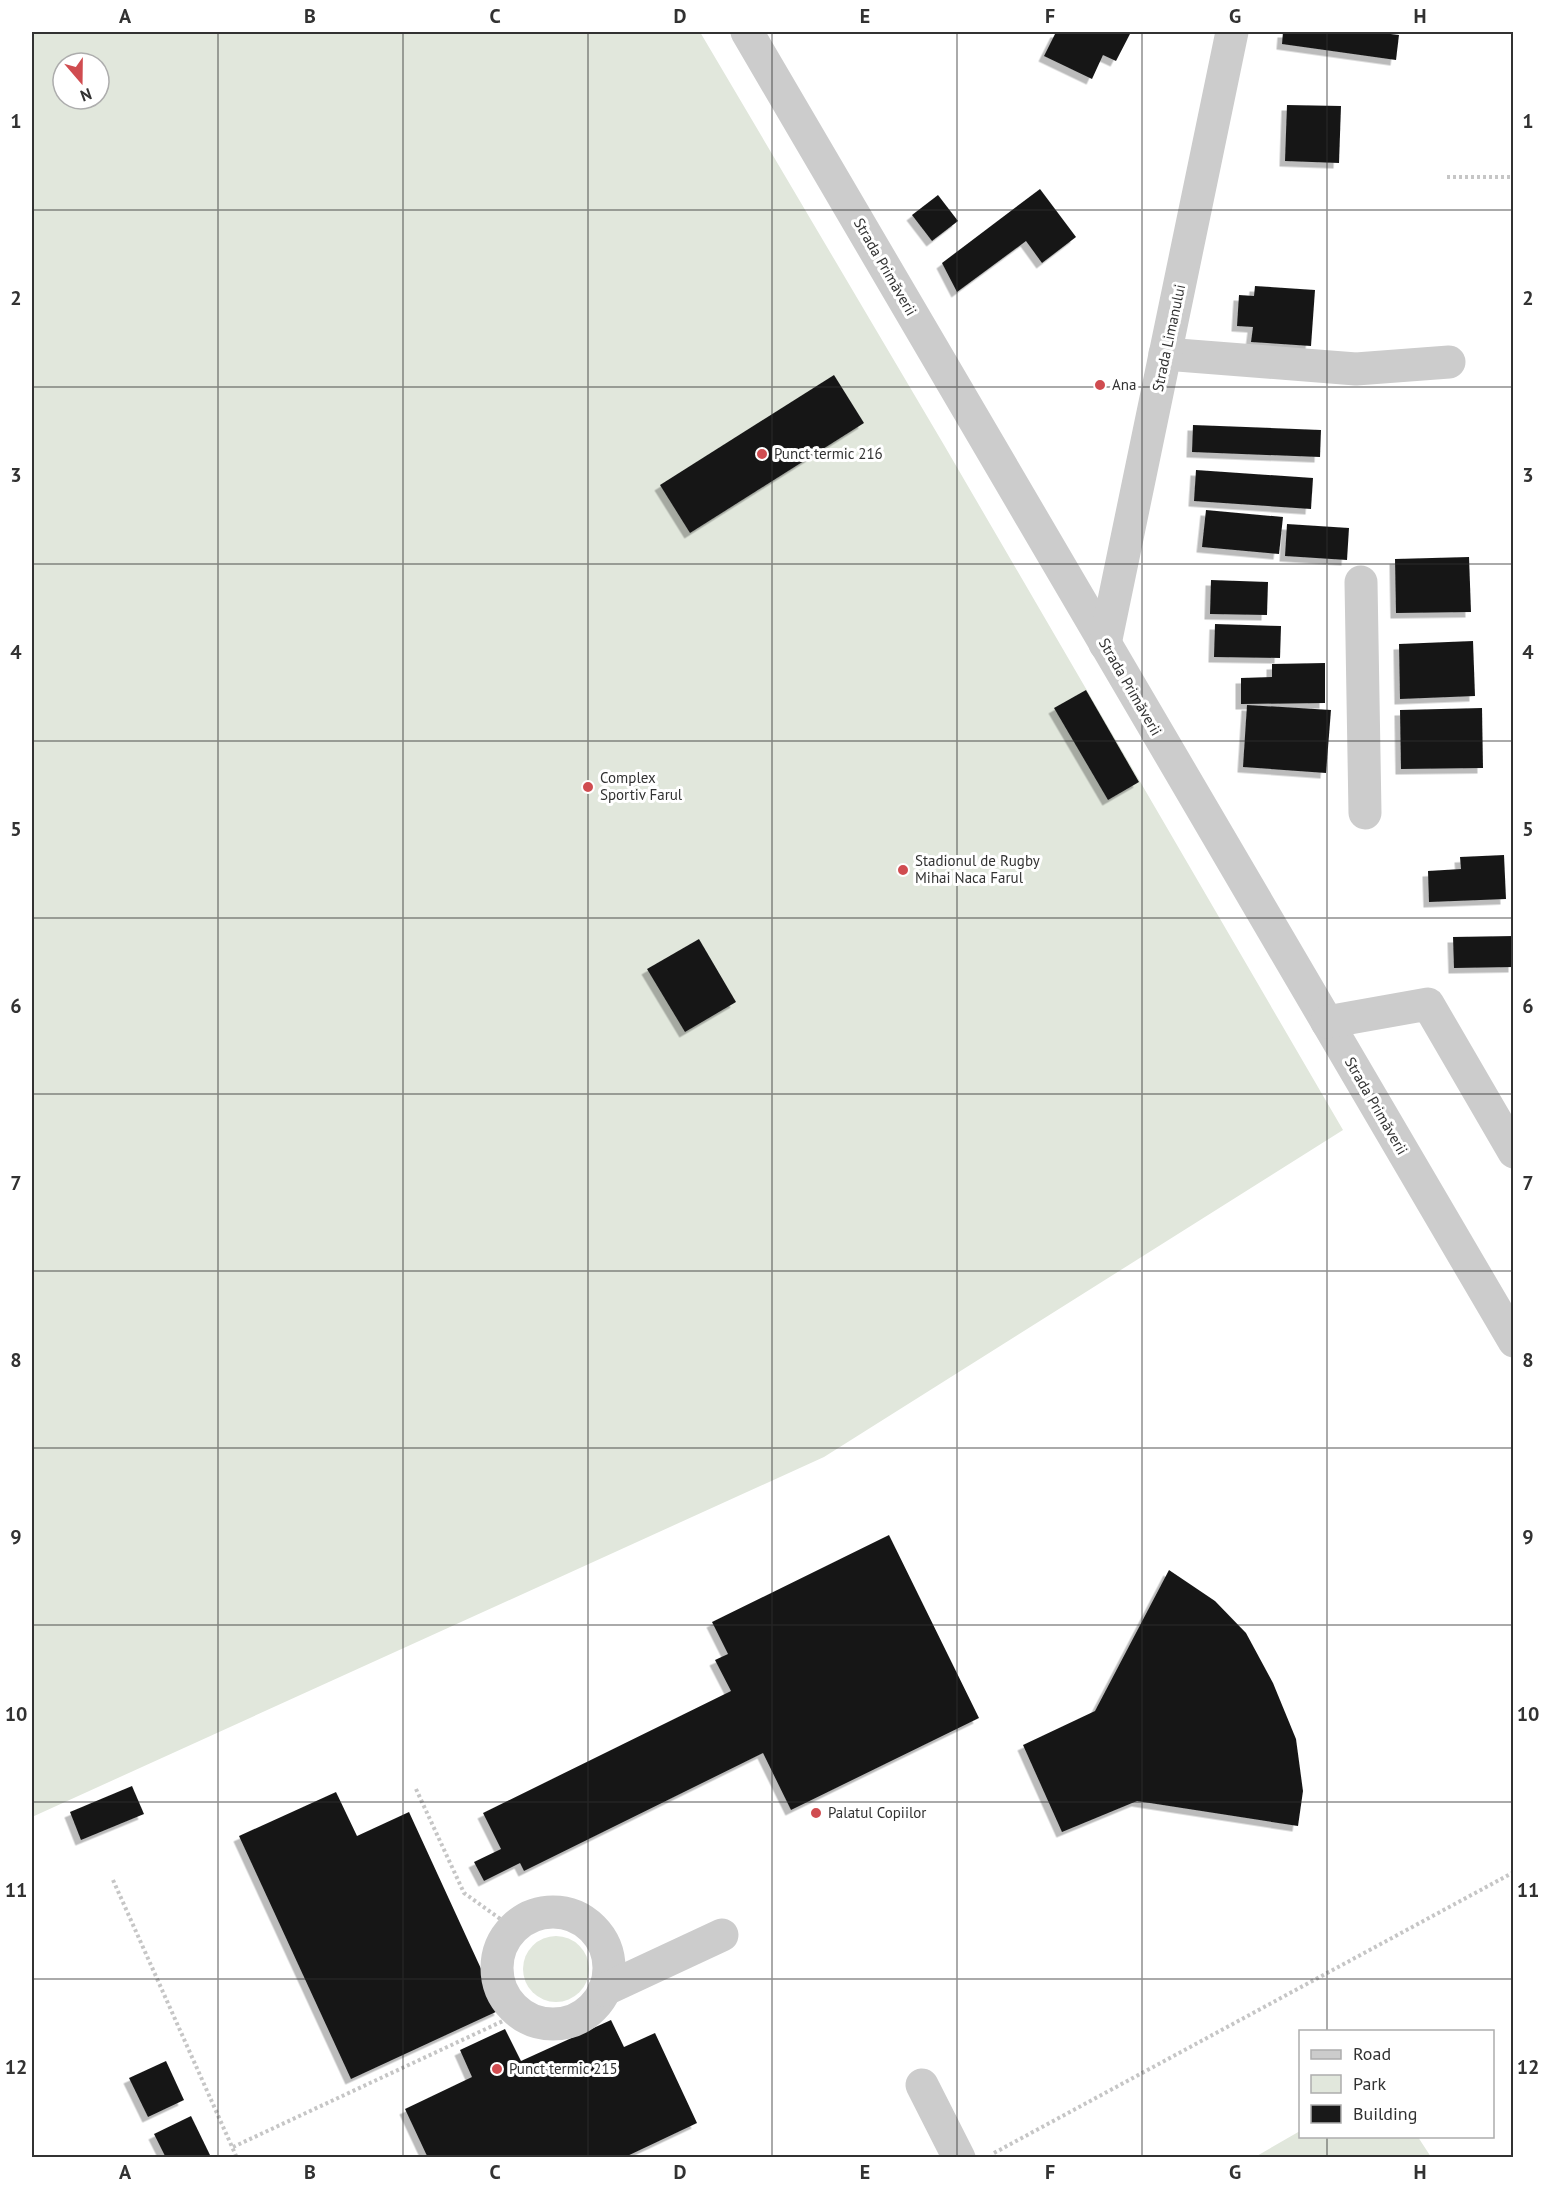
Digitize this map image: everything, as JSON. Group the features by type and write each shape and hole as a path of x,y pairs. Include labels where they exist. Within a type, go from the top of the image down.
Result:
{"street":[{"name":"Strada Primăverii","path":"747,32 1514,1341"},
{"name":"Strada Limanului","path":"1105,644 1232,32"},
{"path":"1165,354 1356,369 1449,362"},
{"path":"1361,582 1365,813"},
{"path":"1327,1022 1428,1005 1514,1152"},
{"path":"547,1912 567,1914 585,1921 597,1934 606,1949 609,1967 604,1990 599,2000 586,2013 571,2021 553,2024 536,2022 520,2013 507,2000 498,1982 497,1963 502,1944 513,1929 529,1918 547,1912"},
{"path":"604,1990 722,1935"},
{"path":"922,2085 959,2157"}],"path":[{"path":"1447,177 1514,177"},
{"path":"417,1789 464,1893 513,1929"},
{"path":"986,2157 1514,1872"},
{"path":"113,1880 237,2157"},
{"path":"233,2147 520,2013"}],"green space":[{"name":"Complex Sportiv Farul","path":"32,32 700,32 944,445 1343,1130 824,1457 32,1817"},
{"path":"556,1936 569,1938 579,1946 587,1956 589,1969 587,1982 579,1992 569,2000 556,2002 543,2000 533,1992 525,1982 523,1969 525,1956 533,1946 543,1938"},
{"path":"1299,2132 1299,2138 1419,2138 1431,2157 1255,2157"}],"building":[{"path":"1056,32 1131,32 1116,61 1103,55 1092,79 1044,56"},
{"path":"1283,32 1374,32 1399,35 1396,60 1282,44"},
{"path":"1287,105 1341,106 1339,163 1285,161"},
{"path":"1040,189 1076,237 1042,263 1026,241 957,292 942,263"},
{"path":"938,195 958,221 932,241 912,215"},
{"path":"1255,286 1315,290 1311,346 1251,342 1253,327 1237,326 1239,295 1254,296"},
{"name":"Punct termic 216","path":"834,375 864,423 690,533 660,485"},
{"path":"1193,425 1321,430 1320,457 1192,452"},
{"path":"1196,470 1313,478 1311,509 1194,501"},
{"path":"1206,510 1283,517 1279,554 1202,547"},
{"path":"1287,524 1349,528 1347,560 1285,556"},
{"path":"1469,557 1471,612 1396,613 1395,559"},
{"path":"1211,580 1268,582 1267,615 1210,614"},
{"path":"1215,624 1281,626 1280,658 1214,657"},
{"path":"1473,641 1475,696 1400,699 1399,644"},
{"path":"1325,663 1325,703 1241,704 1241,678 1272,677 1272,664"},
{"path":"1086,690 1139,782 1108,800 1054,708"},
{"path":"1247,705 1331,710 1326,773 1243,767"},
{"path":"1482,708 1483,768 1401,769 1400,710"},
{"path":"1504,855 1506,899 1429,902 1428,871 1461,869 1460,857"},
{"path":"1514,936 1514,967 1454,968 1453,937"},
{"path":"699,939 736,1002 685,1032 647,969"},
{"path":"889,1535 979,1718 791,1810 763,1753 524,1871 520,1863 484,1881 474,1862 501,1849 483,1813 731,1691 715,1660 728,1654 712,1622"},
{"path":"1169,1570 1215,1601 1246,1633 1273,1683 1296,1739 1303,1791 1298,1826 1137,1801 1062,1832 1023,1745 1095,1711"},
{"path":"132,1786 144,1814 81,1840 70,1812"},
{"path":"336,1792 357,1836 409,1812 500,2010 351,2079 239,1836"},
{"path":"611,2020 624,2047 655,2033 697,2123 623,2158 428,2158 405,2109 472,2077 460,2050 505,2029 521,2061"},
{"path":"166,2061 184,2100 148,2117 129,2078"},
{"path":"191,2116 210,2155 205,2158 166,2158 154,2134"}],"place":[{"name":"Ana","path":"1100,385"},
{"name":"Punct termic 216","path":"762,454"},
{"name":"Complex Sportiv Farul","path":"588,787"},
{"name":"Stadionul de Rugby Mihai Naca Farul","path":"903,870"},
{"name":"Palatul Copiilor","path":"816,1813"},
{"name":"Punct termic 215","path":"497,2069"}]}
